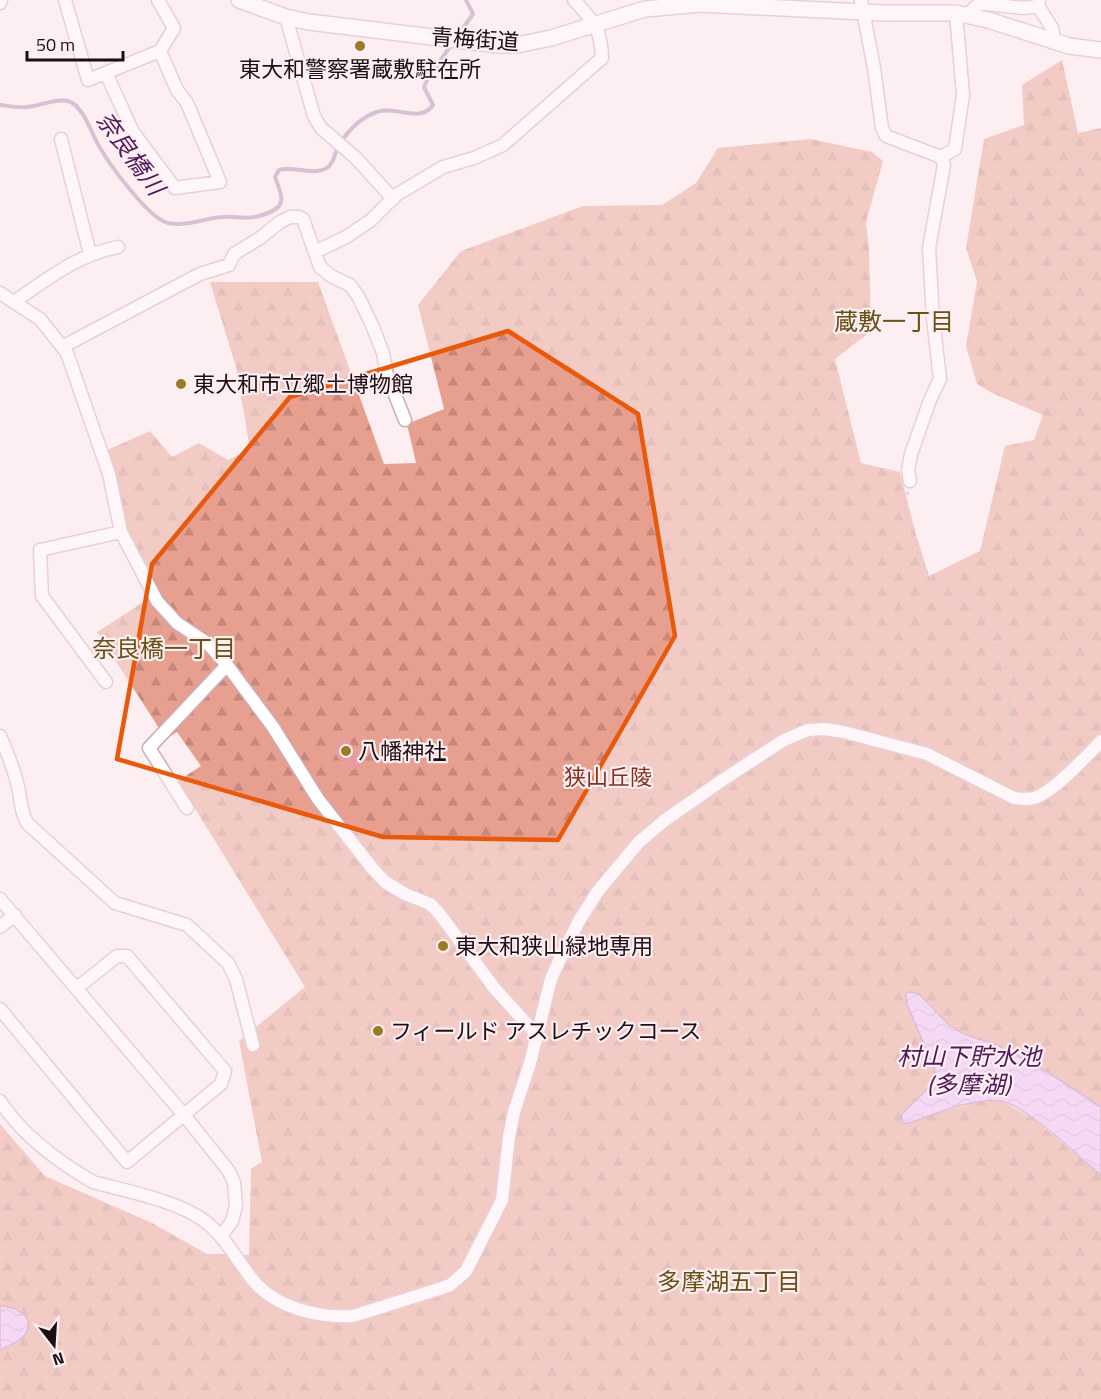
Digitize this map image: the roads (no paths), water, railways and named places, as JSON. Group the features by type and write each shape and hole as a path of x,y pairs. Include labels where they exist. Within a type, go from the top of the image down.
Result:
{"main road":[{"name":"青梅街道","path":"239,0 286,17 330,25 517,45 551,38 645,9 683,4 862,6 962,14 1077,48 1101,50"}],"street":[{"path":"65,0 88,80 160,51 174,28 158,0"},
{"path":"315,252 370,221 393,199 443,167 474,158 503,145 602,58 602,43 596,24 574,0"},
{"path":"862,6 874,68 882,128 886,136 941,157 955,150 963,95 962,14 979,4 1024,8 1039,3 1052,28 1055,42"},
{"path":"286,17 314,116 321,128 356,158 393,199"},
{"path":"106,73 133,132 176,188 220,182 187,103 177,90 160,51"},
{"path":"61,139 90,254"},
{"path":"910,481 908,470 911,454 940,379 933,318 929,248 944,165 941,157"},
{"path":"62,347 200,274 229,265 234,254 290,217 299,217 303,219 320,267 331,276 350,285 358,296 383,353 387,375 405,420"},
{"path":"15,301 75,260 118,247"},
{"path":"0,293 40,319 67,353 109,474 121,532 157,601 177,623 207,643 227,664 273,727 318,799 372,868 385,882 405,894 430,904 439,913 495,989 537,1035"},
{"path":"106,682 42,596 40,550 121,532"},
{"path":"187,808 149,748 227,664"},
{"path":"0,1101 21,1129 72,1170 93,1182 177,1206 206,1222 221,1236 254,1281 269,1295 299,1309 353,1316 450,1285 472,1263 502,1200 514,1112 551,980 559,961 579,921 598,891 639,842 665,820 784,740 808,730 824,729 844,732 927,754 1014,798 1029,800 1038,797 1054,785 1101,741"},
{"path":"0,736 11,763 21,810 27,824 115,903 187,925 228,963 236,979 254,1045"},
{"path":"0,899 228,1170 234,1182 236,1206 232,1221 221,1236"},
{"path":"0,927 15,915"},
{"path":"0,1009 127,1162 221,1084 225,1071 127,956 117,956 77,988"}],"water":[{"name":"村山下貯水池 (多摩湖)","path":"917,993 922,997 950,1026 964,1034 997,1045 1049,1073 1101,1107 1101,1175 1037,1121 1011,1104 1000,1101 965,1104 903,1123 902,1114 931,1085 935,1070 907,1004 906,994"},
{"path":"0,1306 21,1312 28,1325 23,1337 0,1350"}],"waterway":[{"name":"奈良橋川","path":"458,35 473,14 466,0"},
{"name":"奈良橋川","path":"0,105 27,107 63,100 74,104 83,114 104,154 130,190 151,212 168,223 182,224 223,217 255,217 275,210 279,206 281,198 275,177 279,170 320,171 325,169 333,161 346,135 355,125 371,114 384,110 414,114 428,110 433,105 424,87 452,44"}],"place":[{"name":"東大和警察署蔵敷駐在所","path":"360,46"},
{"name":"東大和市立郷土博物館","path":"181,384"},
{"name":"八幡神社","path":"346,751"},
{"name":"東大和狭山緑地専用","path":"443,946"},
{"name":"フィールド アスレチックコース","path":"378,1031"}],"district":[{"name":"蔵敷一丁目","path":"894,321"},
{"name":"奈良橋一丁目","path":"164,648"},
{"name":"多摩湖五丁目","path":"729,1281"}],"park label":[{"name":"狭山丘陵","path":"608,777"}]}
